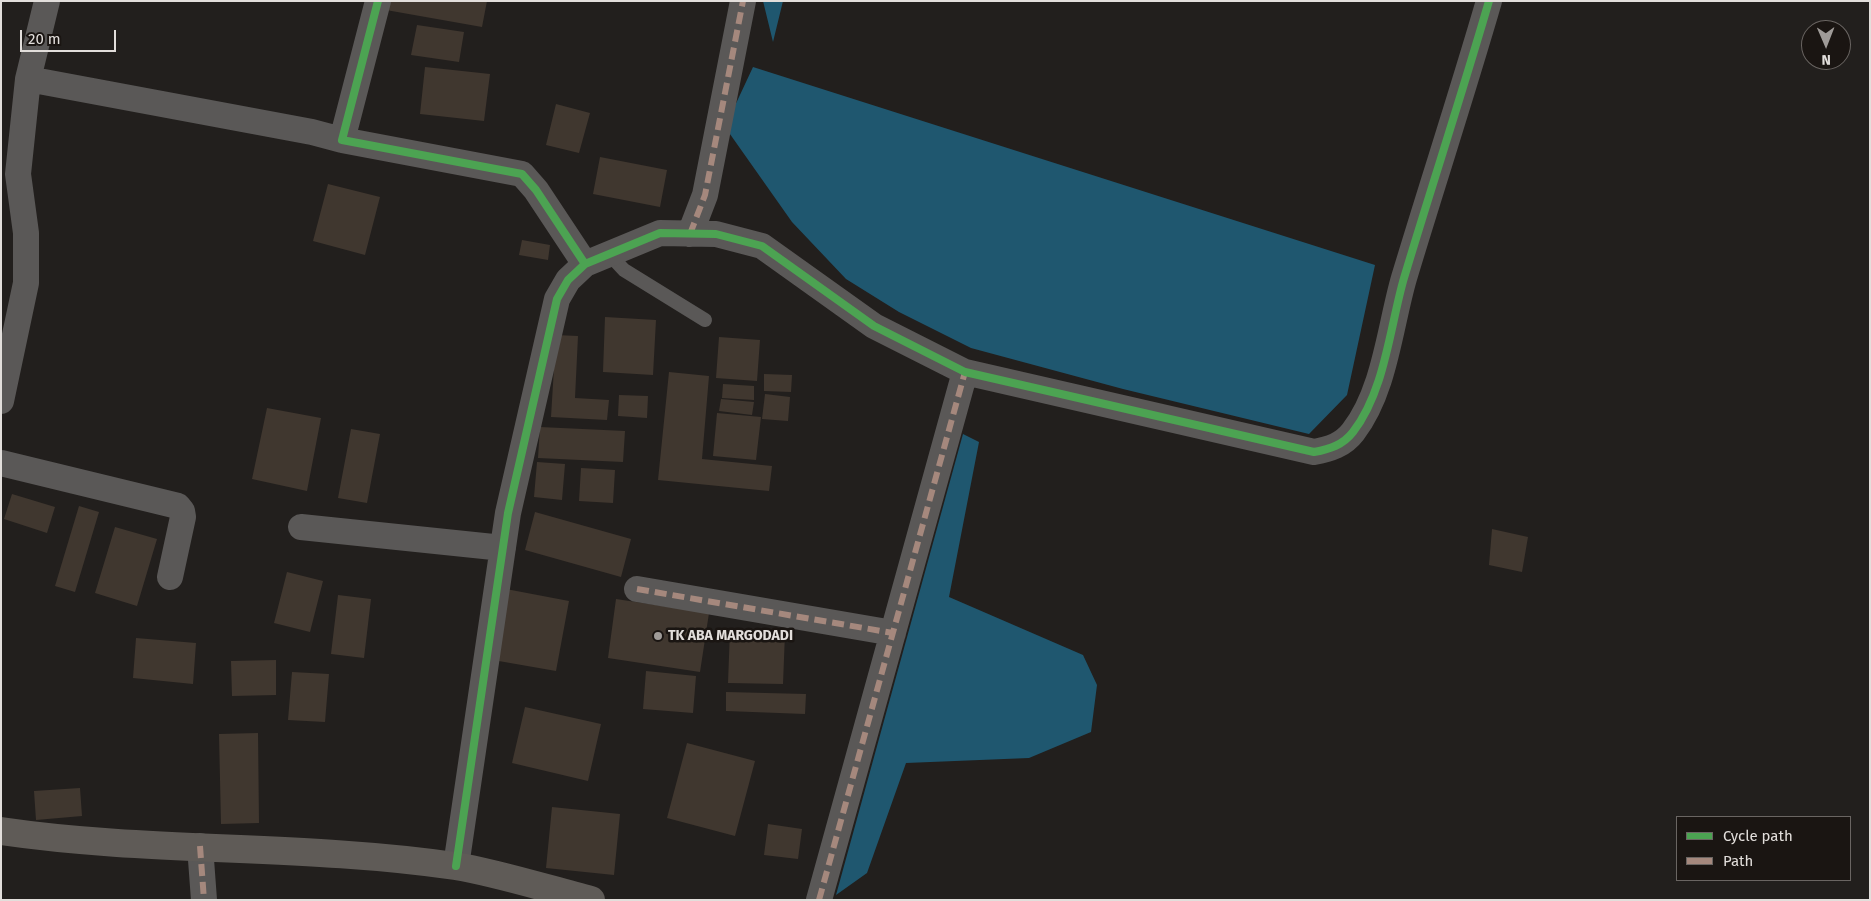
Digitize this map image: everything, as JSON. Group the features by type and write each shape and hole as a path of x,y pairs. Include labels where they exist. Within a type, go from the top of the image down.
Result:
{"street":[{"path":"1,401 26,283 26,233 18,174 28,79 48,1"},
{"path":"342,140 378,1"},
{"path":"690,234 707,186 743,1"},
{"path":"456,866 508,513 557,299 568,280 597,259 660,233 716,234 762,246 874,326 965,372 1314,452 1330,449 1345,440 1354,431 1374,395 1404,278 1453,127 1489,1"},
{"path":"28,79 312,132 342,140 522,174 597,259"},
{"path":"819,900 965,372"},
{"path":"1,463 178,506 182,511 183,517 170,577"},
{"path":"302,527 503,548"},
{"path":"637,589 893,633"},
{"path":"1,831 58,839 291,851 456,866 591,900"},
{"path":"200,846 204,900"}],"lane":[{"path":"597,259 624,270 705,320"}],"water":[{"path":"763,1 783,1 773,42"},
{"path":"753,67 1375,265 1347,395 1309,434 1123,389 971,348 899,312 846,279 792,222 725,127"},
{"path":"963,434 979,442 949,597 1083,655 1097,685 1091,732 1029,758 906,763 867,873 836,895"}],"building":[{"path":"388,1 487,1 482,27 386,10"},
{"path":"417,25 464,32 459,62 411,55"},
{"path":"425,67 490,74 484,121 420,114"},
{"path":"556,104 590,113 579,153 546,145"},
{"path":"600,157 667,170 660,207 593,194"},
{"path":"328,184 380,197 365,255 313,241"},
{"path":"522,240 550,245 548,260 519,255"},
{"path":"605,317 656,320 653,375 603,372"},
{"path":"556,335 578,336 575,398 609,400 607,420 551,417"},
{"path":"719,337 760,340 757,381 716,378"},
{"path":"669,372 709,376 702,459 772,466 769,491 658,480"},
{"path":"764,374 792,375 791,392 764,391"},
{"path":"723,384 754,386 754,400 722,398"},
{"path":"765,394 790,397 788,421 762,419"},
{"path":"619,395 648,396 647,418 618,416"},
{"path":"721,399 754,402 752,415 719,411"},
{"path":"267,408 321,418 307,491 252,479"},
{"path":"717,413 761,417 756,460 713,456"},
{"path":"540,427 625,431 623,462 538,458"},
{"path":"351,429 380,434 367,503 338,498"},
{"path":"537,462 565,464 562,500 534,497"},
{"path":"581,468 615,470 613,503 579,501"},
{"path":"12,494 55,507 47,533 4,519"},
{"path":"79,506 99,512 75,592 55,586"},
{"path":"535,512 631,539 621,577 525,550"},
{"path":"115,527 157,539 137,606 95,593"},
{"path":"1492,529 1528,537 1522,572 1489,565"},
{"path":"287,572 323,581 310,632 274,623"},
{"path":"506,589 569,601 556,671 493,660"},
{"path":"338,595 371,599 364,658 331,654"},
{"name":"TK ABA MARGODADI","path":"616,599 709,613 700,672 608,658"},
{"path":"730,630 785,633 783,684 728,683"},
{"path":"136,638 196,643 193,684 133,678"},
{"path":"276,660 276,695 232,696 231,661"},
{"path":"646,671 696,676 693,713 643,709"},
{"path":"292,672 329,674 325,722 288,720"},
{"path":"726,692 806,694 805,714 726,711"},
{"path":"525,707 601,724 588,781 512,763"},
{"path":"258,733 259,823 221,824 219,734"},
{"path":"687,743 755,761 735,836 667,818"},
{"path":"80,788 82,816 36,820 34,791"},
{"path":"552,807 620,814 614,875 546,868"},
{"path":"768,824 802,829 798,859 764,855"}],"marked path":[{"path":"690,234 705,195 743,1"},
{"path":"819,900 965,372"},
{"path":"637,589 893,633"},
{"path":"200,846 204,900"}],"cycle path":[{"path":"378,1 342,140 522,174 536,190 585,264 568,280 557,299 508,513 456,866"},
{"path":"585,264 660,233 716,234 762,246 874,326 965,372 1314,452 1336,446 1353,432 1364,416 1380,378 1404,278 1489,1"}],"place":[{"name":"TK ABA MARGODADI","path":"658,636"}]}
